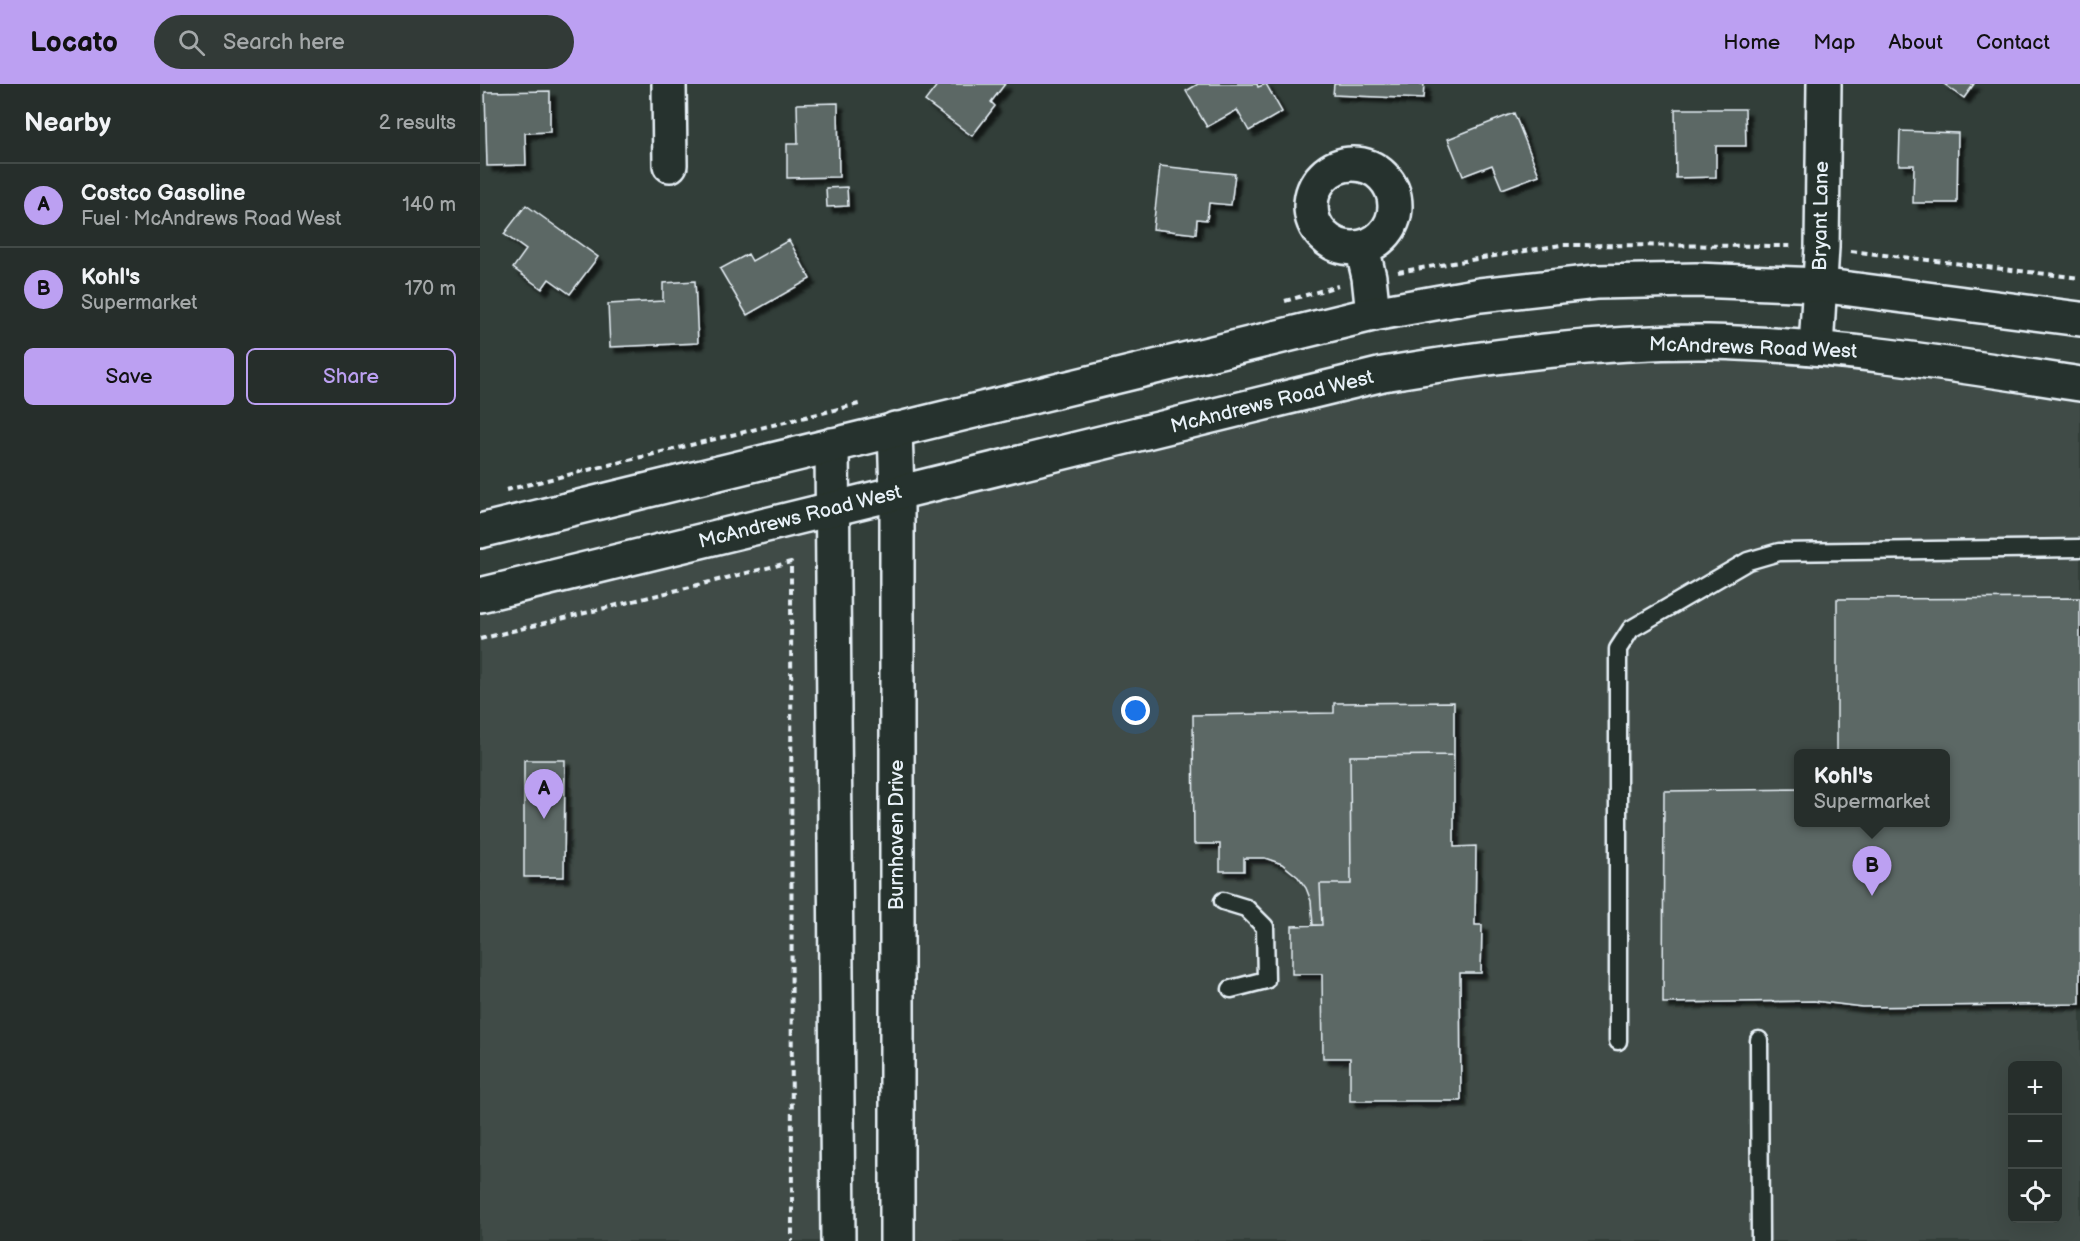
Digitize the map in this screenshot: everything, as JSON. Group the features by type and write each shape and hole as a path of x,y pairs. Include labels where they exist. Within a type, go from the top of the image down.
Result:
{"main road":[{"path":"669,84 670,165"},
{"name":"Bryant Lane","path":"1816,348 1822,247 1824,84"},
{"path":"1362,247 1370,277 1373,314"},
{"path":"480,531 1373,314 1480,295 1596,282 1696,280 1820,285 2080,319"},
{"name":"McAndrews Road West","path":"480,595 1383,375 1487,357 1611,345 1709,342 1816,348 1898,356 2080,384"},
{"name":"Burnhaven Drive","path":"895,429 897,493 897,1241"},
{"path":"832,445 838,1241"}],"lane":[{"path":"1618,1041 1618,649 1631,629 1748,561 1779,552 2080,548"},
{"path":"1223,901 1246,908 1265,927 1266,980 1231,989"},
{"path":"1759,1040 1760,1241"}],"path":[{"path":"480,639 791,562 792,1241"}],"shaded area":[{"path":"1600,345 2080,384 2080,1241 897,1241 897,493"},
{"path":"832,509 838,1241 480,1241 480,595"}],"building":[{"path":"938,84 1005,84 991,102 995,106 972,136 925,101"},
{"path":"1198,84 1257,84 1258,87 1266,84 1282,112 1249,131 1237,110 1207,127 1186,91"},
{"path":"1334,84 1424,84 1423,99 1333,95"},
{"path":"1944,84 1974,84 1964,98"},
{"path":"550,91 550,132 525,133 526,165 487,166 485,92"},
{"path":"838,103 839,177 787,178 787,144 798,144 797,104"},
{"path":"1675,109 1745,109 1746,146 1716,146 1716,177 1676,178"},
{"path":"1514,113 1539,175 1502,189 1492,165 1463,176 1448,139"},
{"path":"1900,131 1958,133 1957,203 1913,203 1914,165 1899,165"},
{"path":"1160,166 1235,174 1231,205 1209,203 1207,220 1197,219 1196,234 1153,229"},
{"path":"847,187 848,206 827,207 826,188"},
{"path":"526,205 598,257 570,294 549,279 542,289 513,268 526,250 504,234"},
{"path":"789,240 810,279 747,315 720,269 748,254 752,261"},
{"path":"695,281 698,343 610,347 608,304 663,301 663,283"},
{"path":"2080,598 2080,1004 1862,1007 1814,1001 1663,1003 1664,791 1794,789 1794,827 1950,827 1950,749 1837,749 1837,599"},
{"path":"1454,702 1454,755 1350,756 1351,884 1320,884 1322,925 1313,925 1311,901 1306,888 1298,877 1282,864 1265,858 1244,858 1244,871 1220,871 1220,844 1194,844 1193,715 1334,713 1334,703"},
{"path":"1454,755 1454,847 1476,846 1475,925 1482,925 1481,973 1460,973 1461,1101 1350,1101 1350,1058 1323,1058 1322,974 1292,974 1292,926 1322,925 1320,884 1351,884 1350,756"},
{"path":"524,760 565,760 564,877 524,877"}],"place":[{"name":"Costco Gasoline","path":"544,819"},
{"name":"Kohl's","path":"1872,896"}]}
